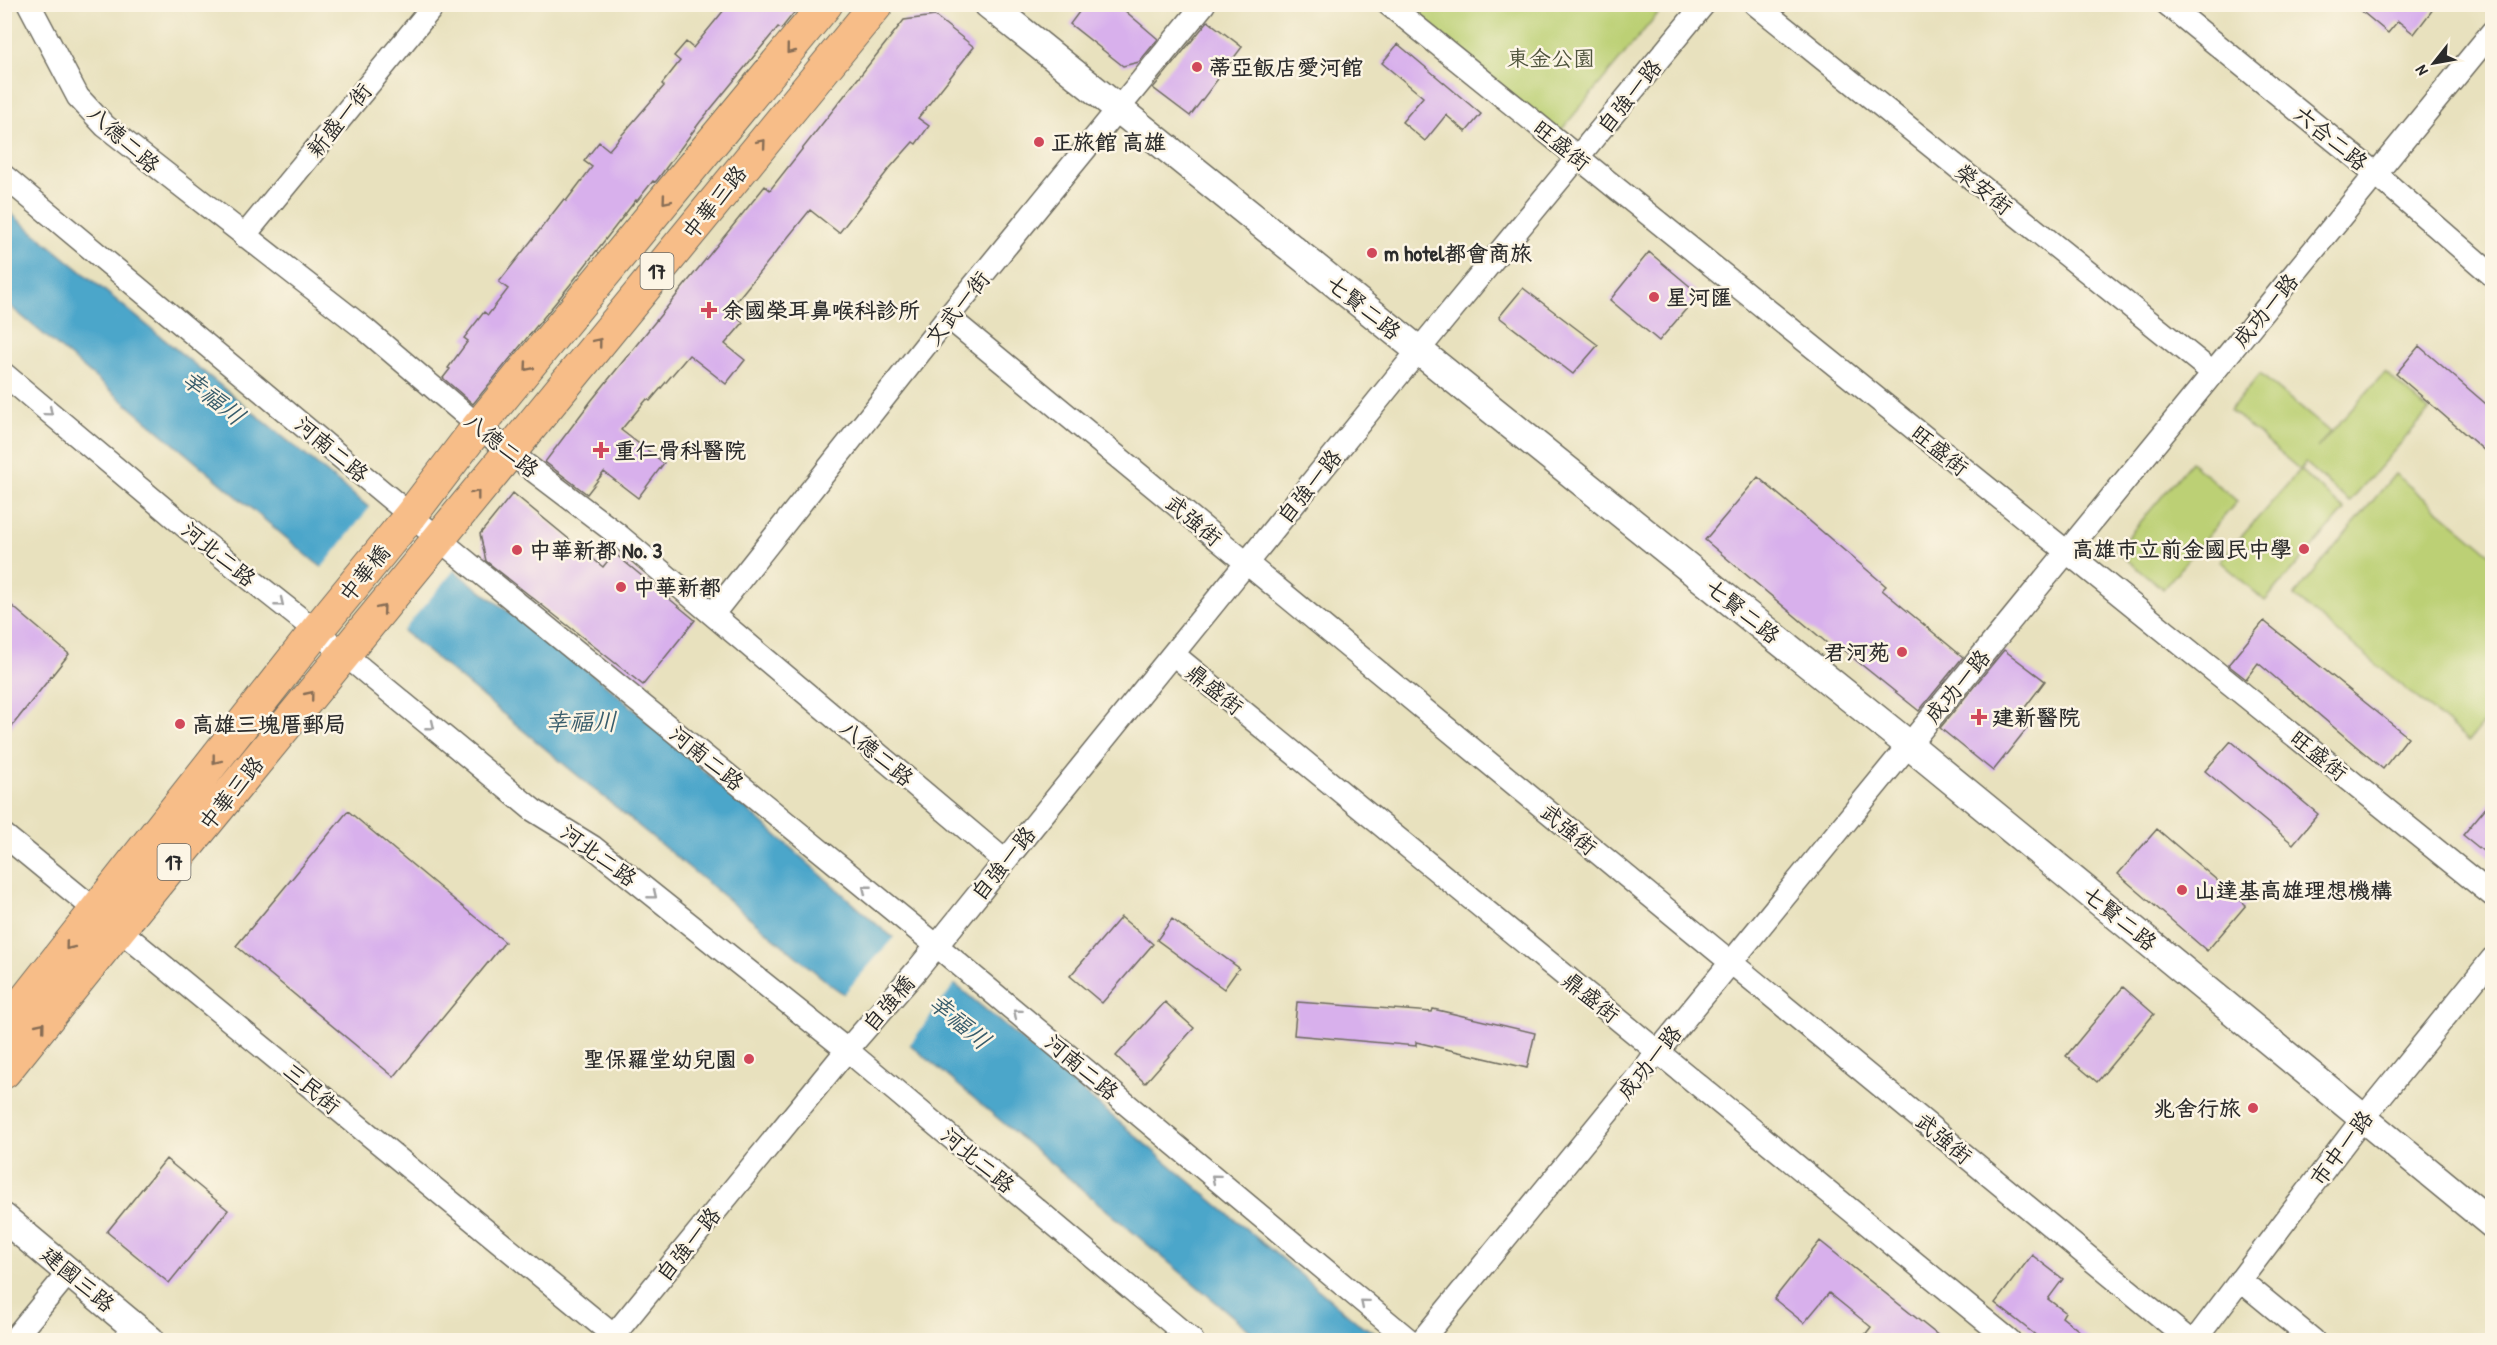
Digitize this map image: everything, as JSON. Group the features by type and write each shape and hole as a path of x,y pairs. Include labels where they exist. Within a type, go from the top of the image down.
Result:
{"main road":[{"name":"中華三路","path":"411,515 478,427 826,4"},
{"name":"中華三路","path":"440,540 508,452 877,4"},
{"name":"中華橋","path":"316,631 411,515"},
{"name":"中華橋","path":"344,654 440,540"},
{"name":"中華三路","path":"4,1072 108,920 316,631"},
{"name":"中華三路","path":"4,1027 108,920 344,654"}],"street":[{"name":"八德二路","path":"29,4 78,97 105,126 366,330 508,452 617,534 1005,861"},
{"name":"新盛一街","path":"244,236 435,4"},
{"name":"七賢二路","path":"988,4 1909,745 2493,1224"},
{"name":"文武一街","path":"713,614 948,317 1204,4"},
{"name":"旺盛街","path":"1388,4 2493,895"},
{"name":"自強一路","path":"917,970 1418,351 1704,4"},
{"name":"榮安街","path":"1755,4 2213,373"},
{"name":"六合二路","path":"2167,4 2376,174 2493,275"},
{"name":"成功一路","path":"1422,1341 2493,32"},
{"name":"河南二路","path":"4,176 440,540 936,946 1409,1341"},
{"name":"武強街","path":"948,317 2189,1341"},
{"name":"河北二路","path":"4,374 206,544 316,631 533,810 593,847 854,1043 1192,1341"},
{"name":"鼎盛街","path":"1173,654 2009,1341"},
{"name":"三民街","path":"4,835 614,1339"},
{"name":"市中一路","path":"2195,1341 2364,1117 2493,959"},
{"name":"自強橋","path":"854,1043 917,970"},
{"name":"自強一路","path":"614,1339 854,1043"},
{"name":"建國三路","path":"4,1218 150,1341"},
{"path":"13,1341 69,1272"},
{"path":"2240,1280 2313,1341"}],"green space":[{"name":"東金公園","path":"1401,5 1665,5 1558,134"},
{"path":"2385,372 2429,411 2349,502 2305,463 2300,470 2230,410 2260,374 2330,432 2317,448"},
{"path":"2191,462 2237,501 2163,589 2116,551"},
{"path":"2300,470 2345,510 2265,601 2220,561"},
{"path":"2395,474 2492,555 2492,712 2469,741 2294,596"}],"water":[{"name":"幸福川","path":"4,208 394,528 610,688 881,928 962,990 1358,1323 1386,1340 1261,1340 912,1046 869,1011 831,985 356,592 315,562 5,302"}],"pier":[{"path":"371,506 456,568 400,634 355,595 320,570"},
{"path":"895,936 956,982 908,1047 868,1013 842,996"}],"building":[{"path":"729,4 801,4 781,29 778,27 700,122 657,180 653,181 636,200 473,404 443,378 468,341 464,338 484,312 488,315 508,289 499,282 592,167 584,161 599,142 609,150 664,86 662,84 680,61 674,56 686,42 693,48"},
{"path":"1085,4 1117,4 1158,39 1139,62 1123,66 1070,24"},
{"path":"2353,4 2437,4 2414,34 2398,21 2388,33"},
{"path":"935,16 974,47 918,118 929,126 916,144 913,142 889,169 839,233 810,210 729,310 743,323 725,344 745,360 726,384 689,355 650,401 647,399 621,430 664,463 638,498 604,472 587,494 545,462 591,401 765,186 770,190 904,20"},
{"name":"蒂亞飯店愛河館","path":"1208,21 1242,47 1190,116 1153,88"},
{"path":"1398,44 1481,114 1466,132 1446,115 1425,141 1402,122 1423,97 1382,63"},
{"name":"星河匯","path":"1649,252 1699,294 1659,341 1610,300"},
{"path":"1523,288 1598,345 1573,374 1499,317"},
{"path":"2419,346 2493,410 2493,458 2396,374"},
{"path":"1758,477 1886,586 1882,590 1963,657 1919,711 1837,645 1834,649 1705,540"},
{"path":"513,493 603,567 614,553 695,620 643,685 486,561 480,534"},
{"path":"4,599 69,654 4,736"},
{"path":"2264,621 2408,737 2383,769 2258,663 2246,679 2228,665"},
{"name":"建新醫院","path":"2004,650 2045,681 2017,718 2028,727 1993,771 1940,728"},
{"path":"2231,741 2318,814 2293,844 2205,771"},
{"path":"2493,799 2493,859 2463,835"},
{"path":"348,811 505,942 394,1077 236,946"},
{"name":"山達基高雄理想機構","path":"2157,829 2246,905 2207,951 2118,874"},
{"path":"1121,917 1153,944 1102,1003 1070,976"},
{"path":"1172,919 1239,968 1224,989 1157,940"},
{"path":"2123,987 2154,1014 2097,1082 2066,1056"},
{"path":"1165,1002 1194,1028 1145,1083 1116,1056"},
{"path":"1297,1002 1432,1012 1433,1009 1535,1033 1527,1068 1416,1042 1416,1046 1294,1035"},
{"path":"166,1159 228,1210 169,1283 107,1232"},
{"path":"1820,1241 1945,1341 1860,1341 1871,1327 1829,1293 1804,1323 1774,1299"},
{"path":"2032,1255 2063,1279 2048,1299 2065,1312 2062,1317 2092,1341 2043,1341 1995,1303"}],"place":[{"name":"蒂亞飯店愛河館","path":"1197,67"},
{"name":"正旅館 高雄","path":"1039,142"},
{"name":"m hotel都會商旅","path":"1372,253"},
{"name":"星河匯","path":"1654,297"},
{"name":"余國榮耳鼻喉科診所","path":"709,310"},
{"name":"重仁骨科醫院","path":"601,450"},
{"name":"高雄市立前金國民中學","path":"2304,549"},
{"name":"中華新都 No. 3","path":"517,550"},
{"name":"中華新都","path":"621,587"},
{"name":"君河苑","path":"1902,652"},
{"name":"建新醫院","path":"1979,717"},
{"name":"高雄三塊厝郵局","path":"180,724"},
{"name":"山達基高雄理想機構","path":"2182,890"},
{"name":"聖保羅堂幼兒園","path":"749,1059"},
{"name":"兆舍行旅","path":"2253,1108"}]}
